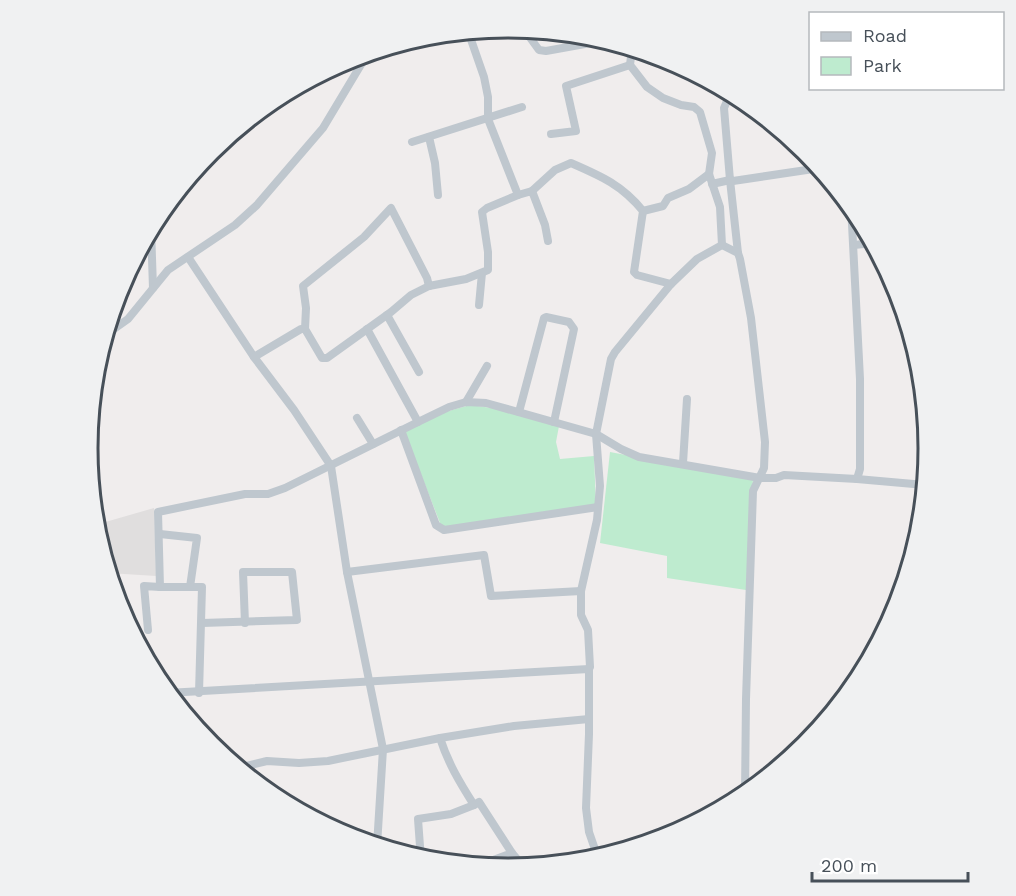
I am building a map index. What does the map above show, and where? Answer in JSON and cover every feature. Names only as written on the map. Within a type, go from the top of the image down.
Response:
[{"type":"street","points":[[530,38],[539,50],[546,51],[583,44]]},
{"type":"street","points":[[471,39],[484,77],[488,97],[488,119],[518,195]]},
{"type":"street","points":[[631,56],[630,64],[647,87],[655,93],[681,105],[694,107],[700,112],[712,153],[709,174],[720,207],[722,245]]},
{"type":"street","points":[[551,134],[576,131],[566,86],[630,64]]},
{"type":"street","points":[[115,328],[128,319],[168,270],[235,225],[257,205],[323,128],[361,65]]},
{"type":"street","points":[[726,101],[724,104],[730,180],[738,253],[751,318],[762,413],[764,468],[753,491],[746,699],[746,782]]},
{"type":"street","points":[[412,142],[522,107]]},
{"type":"street","points":[[429,137],[435,163],[438,195]]},
{"type":"street","points":[[429,286],[391,208],[364,237],[303,286],[306,308],[305,329],[324,358],[387,315],[403,300],[429,286],[466,279],[488,270],[482,212],[532,191],[555,170],[571,163],[610,181],[630,195],[644,211]]},
{"type":"street","points":[[712,184],[810,170]]},
{"type":"street","points":[[644,211],[663,206],[668,198],[689,189],[709,174]]},
{"type":"street","points":[[532,191],[545,225],[548,242]]},
{"type":"street","points":[[644,211],[634,272],[637,275],[671,284]]},
{"type":"street","points":[[853,225],[860,379],[860,469],[857,478]]},
{"type":"street","points":[[152,244],[153,288]]},
{"type":"street","points":[[854,245],[864,244]]},
{"type":"street","points":[[722,245],[738,253]]},
{"type":"street","points":[[595,849],[589,832],[586,808],[589,669],[591,667],[588,630],[581,615],[581,591],[598,507],[600,486],[596,434],[611,359],[671,284],[697,259],[722,245]]},
{"type":"street","points":[[188,256],[254,357],[294,410],[330,466],[347,572],[382,749],[377,837]]},
{"type":"street","points":[[480,305],[482,273]]},
{"type":"street","points":[[387,315],[419,372]]},
{"type":"street","points":[[519,412],[544,318],[569,322],[574,329],[554,422]]},
{"type":"street","points":[[367,328],[418,422]]},
{"type":"street","points":[[254,357],[298,330],[305,329]]},
{"type":"street","points":[[466,402],[487,366]]},
{"type":"street","points":[[683,463],[687,399]]},
{"type":"street","points":[[160,587],[158,512],[245,494],[268,494],[285,488],[449,407],[466,402],[486,403],[596,434],[639,457],[760,478],[776,478],[784,475],[857,478],[917,484]]},
{"type":"street","points":[[357,418],[373,444]]},
{"type":"street","points":[[401,430],[436,525],[444,531],[598,507]]},
{"type":"street","points":[[160,534],[197,538],[190,587]]},
{"type":"street","points":[[347,572],[484,555],[491,596],[581,591]]},
{"type":"street","points":[[202,623],[245,623],[297,620],[292,572],[243,572],[245,623]]},
{"type":"street","points":[[148,630],[144,586],[202,587],[199,693]]},
{"type":"street","points":[[179,693],[589,669]]},
{"type":"street","points":[[247,765],[267,760],[299,763],[328,761],[440,738],[514,726],[589,719]]},
{"type":"street","points":[[440,738],[448,761],[474,805]]},
{"type":"street","points":[[420,849],[418,819],[451,814],[479,802],[516,858]]},
{"type":"street","points":[[499,858],[512,853]]},
{"type":"shaded area","points":[[154,508],[156,576],[117,574],[104,522]]},
{"type":"green space","points":[[470,405],[499,409],[559,426],[556,442],[560,459],[594,456],[596,506],[442,528],[404,431],[438,414]]},
{"type":"green space","points":[[610,452],[753,479],[746,590],[667,578],[667,556],[600,543]]}]
